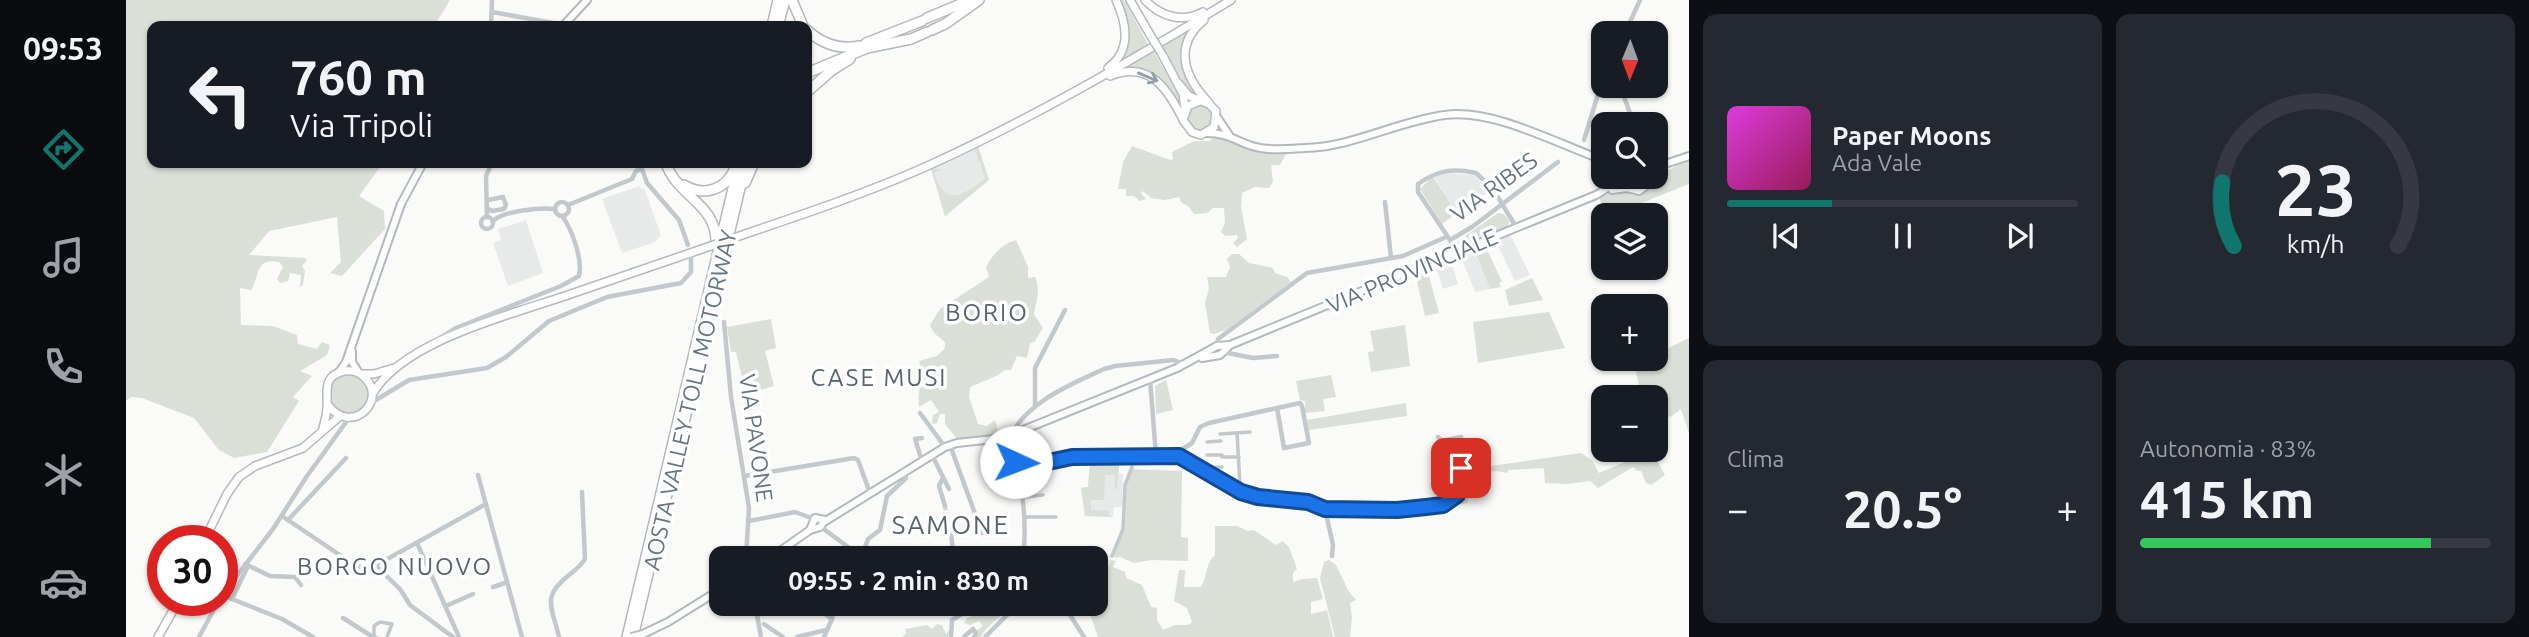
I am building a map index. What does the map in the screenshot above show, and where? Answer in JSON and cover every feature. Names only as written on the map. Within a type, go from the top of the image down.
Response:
[{"type":"highway","points":[[773,21],[778,0]]},
{"type":"highway","points":[[779,21],[785,0]]},
{"type":"highway","points":[[792,0],[802,21]]},
{"type":"highway","points":[[812,69],[970,0]]},
{"type":"highway","points":[[812,69],[874,46],[929,31],[945,24],[979,0]]},
{"type":"highway","points":[[812,34],[832,45],[849,48],[860,46]]},
{"type":"highway","points":[[812,88],[831,71],[874,46]]},
{"type":"highway","points":[[670,168],[674,182],[702,206],[714,224],[717,240],[709,290]]},
{"type":"highway","points":[[671,168],[680,182],[692,189],[703,191],[713,190],[726,182],[735,168]]},
{"type":"highway","name":"AOSTA VALLEY TOLL MOTORWAY","points":[[630,637],[737,168]]},
{"type":"highway","name":"AOSTA VALLEY TOLL MOTORWAY","points":[[630,637],[745,168]]},
{"type":"highway","points":[[731,224],[752,168]]},
{"type":"main road","points":[[568,21],[587,0]]},
{"type":"main road","points":[[1093,82],[1095,77],[1115,63],[1124,46],[1126,26],[1116,0]]},
{"type":"main road","points":[[1130,0],[1179,84],[1189,96],[1209,104]]},
{"type":"main road","points":[[1145,0],[1154,9],[1172,17],[1189,18],[1208,9],[1214,10]]},
{"type":"main road","points":[[328,405],[340,416],[349,418],[359,415],[371,404],[373,393],[380,382],[398,366],[452,336],[748,233],[922,168],[1001,131],[1093,82],[1231,0]]},
{"type":"main road","points":[[1207,133],[1214,127],[1216,111],[1191,83],[1185,55],[1191,34],[1199,24],[1213,15],[1214,10]]},
{"type":"main road","points":[[1093,82],[1127,72],[1150,77],[1169,92],[1192,132],[1231,136],[1254,147],[1324,146],[1430,117],[1460,114],[1490,118],[1591,156]]},
{"type":"main road","points":[[1179,84],[1184,99],[1183,120]]},
{"type":"main road","points":[[1185,110],[1200,101]]},
{"type":"main road","points":[[1217,117],[1231,136]]},
{"type":"main road","points":[[1668,164],[1689,156]]},
{"type":"main road","points":[[1668,166],[1672,163]]},
{"type":"main road","points":[[323,429],[328,405],[325,394],[327,386],[346,362],[406,192],[420,168]]},
{"type":"main road","name":"VIA PROVINCIALE","points":[[1603,192],[1607,189]]},
{"type":"main road","name":"VIA PROVINCIALE","points":[[1219,350],[1603,192],[1621,189]]},
{"type":"main road","points":[[353,339],[352,362],[370,384],[373,393]]},
{"type":"main road","points":[[786,546],[817,523],[947,446],[999,439],[1219,350]]},
{"type":"main road","points":[[337,374],[352,371],[374,374],[398,366]]},
{"type":"main road","points":[[212,525],[239,477],[255,466],[303,448],[340,416]]},
{"type":"main road","points":[[630,637],[668,622],[709,596]]},
{"type":"main road","points":[[158,637],[170,616]]},
{"type":"street","points":[[491,21],[492,0]]},
{"type":"street","points":[[1630,21],[1640,0]]},
{"type":"street","points":[[492,12],[542,21]]},
{"type":"street","points":[[1584,140],[1597,98]]},
{"type":"street","name":"VIA RIBES","points":[[1219,350],[1218,339],[1307,273],[1403,256],[1448,239],[1503,204],[1558,162]]},
{"type":"street","points":[[487,217],[486,176],[490,168]]},
{"type":"street","points":[[555,209],[561,202],[568,205],[632,179],[636,171],[642,169],[647,183],[678,220],[688,245]]},
{"type":"street","points":[[1455,254],[1418,191],[1418,184],[1433,174],[1445,171],[1476,173],[1503,204],[1516,228]]},
{"type":"street","points":[[487,208],[504,209],[506,205],[503,197],[488,200]]},
{"type":"street","points":[[1385,202],[1391,258]]},
{"type":"street","points":[[562,216],[568,213],[568,205]]},
{"type":"street","points":[[487,217],[481,222],[484,229],[491,229],[498,217],[546,208],[555,209]]},
{"type":"street","points":[[421,352],[436,339],[456,328],[561,286],[579,276],[579,256],[567,224],[555,209]]},
{"type":"street","points":[[487,217],[494,221]]},
{"type":"street","points":[[371,404],[409,380],[487,368],[506,357],[540,326],[607,297],[681,283],[691,272],[691,258]]},
{"type":"street","points":[[1035,407],[1035,368],[1065,310]]},
{"type":"street","name":"VIA PAVONE","points":[[724,322],[733,413],[745,476],[749,521],[748,546]]},
{"type":"street","points":[[1219,350],[1253,358],[1277,356]]},
{"type":"street","points":[[1024,546],[1024,497],[1010,435],[1016,426],[1035,407],[1085,378],[1115,366],[1174,360],[1184,365]]},
{"type":"street","points":[[1150,379],[1156,455]]},
{"type":"street","points":[[1179,456],[1178,452],[1192,443],[1200,427],[1209,423],[1277,408],[1300,403],[1303,406],[1309,443],[1284,448],[1277,408]]},
{"type":"street","points":[[920,413],[947,446],[982,533]]},
{"type":"street","points":[[238,573],[282,516],[349,418]]},
{"type":"street","points":[[1220,434],[1250,432]]},
{"type":"street","points":[[1237,433],[1240,485]]},
{"type":"street","points":[[1020,472],[1061,458],[1179,456],[1241,492],[1258,497],[1308,502],[1325,509],[1397,510],[1447,503],[1457,495],[1463,461],[1461,437],[1442,441],[1438,437]]},
{"type":"street","points":[[922,438],[915,439],[922,461]]},
{"type":"street","points":[[1207,442],[1221,441]]},
{"type":"street","points":[[932,455],[949,489]]},
{"type":"street","points":[[1207,455],[1239,457]]},
{"type":"street","points":[[288,520],[346,458]]},
{"type":"street","points":[[745,476],[854,458],[858,460],[870,494]]},
{"type":"street","points":[[1112,556],[1123,529],[1125,485],[1132,467]]},
{"type":"street","points":[[1206,468],[1223,467]]},
{"type":"street","points":[[866,546],[868,539],[880,530],[887,496],[906,478],[902,473]]},
{"type":"street","points":[[478,474],[505,583],[522,637]]},
{"type":"street","points":[[943,476],[939,486],[945,506]]},
{"type":"street","points":[[559,637],[550,596],[554,587],[585,559],[582,492]]},
{"type":"street","points":[[1024,497],[1043,495]]},
{"type":"street","points":[[282,516],[347,561],[363,567],[382,562],[486,504]]},
{"type":"street","points":[[1325,509],[1333,545],[1332,556]]},
{"type":"street","points":[[749,521],[795,512],[817,523],[848,546]]},
{"type":"street","points":[[1025,517],[1056,517]]},
{"type":"street","points":[[947,519],[952,546]]},
{"type":"street","points":[[417,543],[459,637]]},
{"type":"street","points":[[246,565],[270,576],[295,577],[301,584]]},
{"type":"street","points":[[238,584],[246,565]]},
{"type":"street","points":[[375,565],[400,589],[410,605],[453,637]]},
{"type":"street","points":[[493,587],[505,583]]},
{"type":"street","points":[[446,606],[474,594]]},
{"type":"street","points":[[238,601],[294,624],[313,637]]},
{"type":"street","points":[[199,637],[210,616]]},
{"type":"street","points":[[757,616],[761,637]]},
{"type":"street","points":[[824,637],[832,618],[829,616]]},
{"type":"street","points":[[951,637],[952,620],[959,616]]},
{"type":"street","points":[[985,637],[1006,616]]},
{"type":"street","points":[[1071,616],[1084,637]]},
{"type":"street","points":[[343,618],[374,637]]},
{"type":"street","points":[[374,637],[374,626],[380,622],[391,624],[387,637]]},
{"type":"street","points":[[764,624],[783,637]]},
{"type":"street","points":[[964,637],[973,629],[976,633],[974,637]]},
{"type":"street","points":[[797,637],[827,630]]},
{"type":"shaded area","points":[[126,0],[450,0],[437,21],[147,21],[147,168],[379,168],[359,196],[384,211],[385,229],[342,276],[330,273],[341,262],[337,217],[269,231],[249,255],[307,260],[302,266],[305,271],[303,285],[300,287],[301,275],[290,273],[288,281],[280,283],[277,279],[283,267],[279,262],[271,261],[262,265],[251,290],[240,288],[241,325],[273,326],[297,335],[298,344],[317,349],[322,342],[330,345],[327,355],[300,371],[312,376],[293,397],[299,401],[267,452],[234,458],[219,450],[194,418],[142,398],[131,397],[126,401]]},
{"type":"shaded area","points":[[1119,0],[1124,0],[1148,44],[1119,63],[1125,49]]},
{"type":"shaded area","points":[[1194,25],[1186,71],[1199,97],[1188,91],[1161,45]]},
{"type":"shaded area","points":[[1153,50],[1181,98],[1180,110],[1170,91],[1157,80],[1120,70]]},
{"type":"shaded area","points":[[1200,105],[1209,109],[1213,118],[1209,127],[1200,131],[1191,127],[1187,118],[1191,109]]},
{"type":"shaded area","points":[[1216,136],[1223,136],[1250,149],[1287,152],[1280,165],[1271,165],[1273,182],[1269,188],[1255,187],[1242,193],[1241,207],[1247,239],[1237,247],[1233,243],[1238,238],[1237,235],[1225,236],[1221,232],[1225,223],[1224,208],[1213,208],[1207,213],[1194,214],[1179,197],[1165,200],[1151,198],[1143,191],[1141,193],[1146,199],[1140,201],[1134,196],[1126,196],[1126,189],[1118,189],[1123,162],[1132,146],[1170,160],[1173,159],[1172,152],[1194,141],[1209,141]]},
{"type":"shaded area","points":[[978,146],[989,180],[945,216],[931,167]]},
{"type":"shaded area","points":[[978,146],[989,180],[945,216],[931,169],[941,169],[934,173],[943,191],[962,194],[985,179],[976,152],[973,153]]},
{"type":"shaded area","points":[[1689,160],[1689,184],[1642,203],[1601,203],[1599,197],[1623,190],[1633,195],[1647,189],[1668,189],[1668,170]]},
{"type":"shaded area","points":[[1444,173],[1474,175],[1490,191],[1457,213],[1432,177]]},
{"type":"shaded area","points":[[1432,177],[1457,213],[1442,224],[1420,189]]},
{"type":"shaded area","points":[[640,186],[641,189],[644,188],[661,235],[655,242],[622,253],[602,199]]},
{"type":"shaded area","points":[[1498,213],[1504,214],[1509,221],[1508,228],[1461,247],[1457,245],[1458,241]]},
{"type":"shaded area","points":[[526,220],[543,273],[508,286],[493,243],[501,240],[498,229]]},
{"type":"shaded area","points":[[1510,234],[1530,275],[1515,281],[1495,240]]},
{"type":"shaded area","points":[[1016,240],[1028,267],[1028,278],[1035,277],[1037,282],[1038,296],[1034,314],[1043,328],[1034,342],[1030,343],[1027,358],[1017,356],[1011,370],[1005,370],[970,387],[969,397],[978,424],[987,426],[995,420],[998,431],[1003,431],[1004,434],[958,440],[945,424],[945,414],[940,414],[937,423],[932,424],[933,415],[939,412],[931,400],[919,407],[919,361],[937,356],[945,348],[945,342],[934,333],[930,325],[940,309],[989,277],[986,267],[992,258],[1002,247]]},
{"type":"shaded area","points":[[1485,245],[1502,282],[1499,283],[1501,287],[1490,289],[1474,249]]},
{"type":"shaded area","points":[[1474,249],[1490,289],[1475,292],[1460,254]]},
{"type":"shaded area","points":[[1232,254],[1239,254],[1249,263],[1273,268],[1275,273],[1287,277],[1291,282],[1226,330],[1210,333],[1205,303],[1209,288],[1207,277],[1226,277],[1230,267],[1227,259]]},
{"type":"shaded area","points":[[1451,262],[1458,284],[1443,289],[1436,268]]},
{"type":"shaded area","points":[[1427,269],[1439,313],[1425,316],[1415,273]]},
{"type":"shaded area","points":[[1532,278],[1543,300],[1509,306],[1505,290]]},
{"type":"shaded area","points":[[1549,312],[1565,348],[1478,363],[1473,322]]},
{"type":"shaded area","points":[[771,319],[776,348],[765,351],[774,386],[746,394],[736,352],[731,352],[727,327]]},
{"type":"shaded area","points":[[1405,325],[1410,366],[1371,372],[1368,352],[1374,351],[1370,331]]},
{"type":"shaded area","points":[[1689,338],[1689,433],[1681,409],[1668,417],[1668,385],[1639,385],[1636,371],[1668,371],[1668,348]]},
{"type":"shaded area","points":[[349,374],[363,380],[369,394],[363,408],[349,414],[335,408],[329,394],[335,380]]},
{"type":"shaded area","points":[[1331,375],[1336,397],[1323,399],[1325,411],[1305,413],[1305,401],[1300,400],[1296,381]]},
{"type":"shaded area","points":[[1166,380],[1173,410],[1156,414],[1155,386]]},
{"type":"shaded area","points":[[1406,403],[1407,416],[1309,430],[1307,420]]},
{"type":"shaded area","points":[[1581,453],[1591,459],[1599,473],[1625,462],[1658,462],[1665,475],[1651,485],[1646,483],[1641,471],[1633,467],[1598,488],[1590,481],[1545,483],[1544,468],[1509,470],[1506,473],[1476,473],[1474,482],[1470,485],[1467,503],[1449,507],[1443,505],[1459,497],[1463,470]]},
{"type":"shaded area","points":[[1090,462],[1119,465],[1119,473],[1123,474],[1122,507],[1114,507],[1113,517],[1085,516],[1081,488],[1088,487]]},
{"type":"shaded area","points":[[1090,462],[1119,465],[1117,488],[1114,490],[1115,475],[1105,475],[1104,500],[1091,500],[1091,510],[1109,511],[1109,515],[1113,517],[1085,516],[1081,488],[1088,487]]},
{"type":"shaded area","points":[[1132,469],[1182,471],[1181,537],[1188,538],[1188,561],[1151,560],[1134,563],[1113,555],[1125,527],[1126,486]]},
{"type":"shaded area","points":[[1215,526],[1237,526],[1248,531],[1254,530],[1276,545],[1283,541],[1289,547],[1297,569],[1293,573],[1293,582],[1317,578],[1323,599],[1311,602],[1311,614],[1327,610],[1333,637],[1098,637],[1089,616],[1108,616],[1108,566],[1111,560],[1116,561],[1113,567],[1125,572],[1126,578],[1142,585],[1151,607],[1157,608],[1157,620],[1163,630],[1192,622],[1187,608],[1174,601],[1179,570],[1185,570],[1184,587],[1201,587],[1215,555]]},
{"type":"shaded area","points":[[1329,560],[1336,565],[1349,592],[1356,600],[1350,603],[1350,637],[1335,637],[1320,578],[1324,562]]},
{"type":"shaded area","points":[[1001,616],[981,637],[975,637],[977,630],[983,626],[979,621],[970,625],[964,623],[967,618]]},
{"type":"shaded area","points":[[937,624],[942,625],[946,634],[950,629],[948,637],[902,637],[906,634],[905,629],[927,625],[932,629]]},
{"type":"tunnel","points":[[945,506],[947,519]]},
{"type":"district","name":"BORIO","points":[[987,313]]},
{"type":"district","name":"CASE MUSI","points":[[879,378]]},
{"type":"district","name":"SAMONE","points":[[951,525]]},
{"type":"district","name":"BORGO NUOVO","points":[[395,567]]},
{"type":"route","points":[[1016,462],[1020,472],[1061,458],[1179,456],[1241,492],[1258,497],[1302,500],[1325,509],[1357,510],[1397,510],[1443,505],[1457,495],[1461,468]]}]
